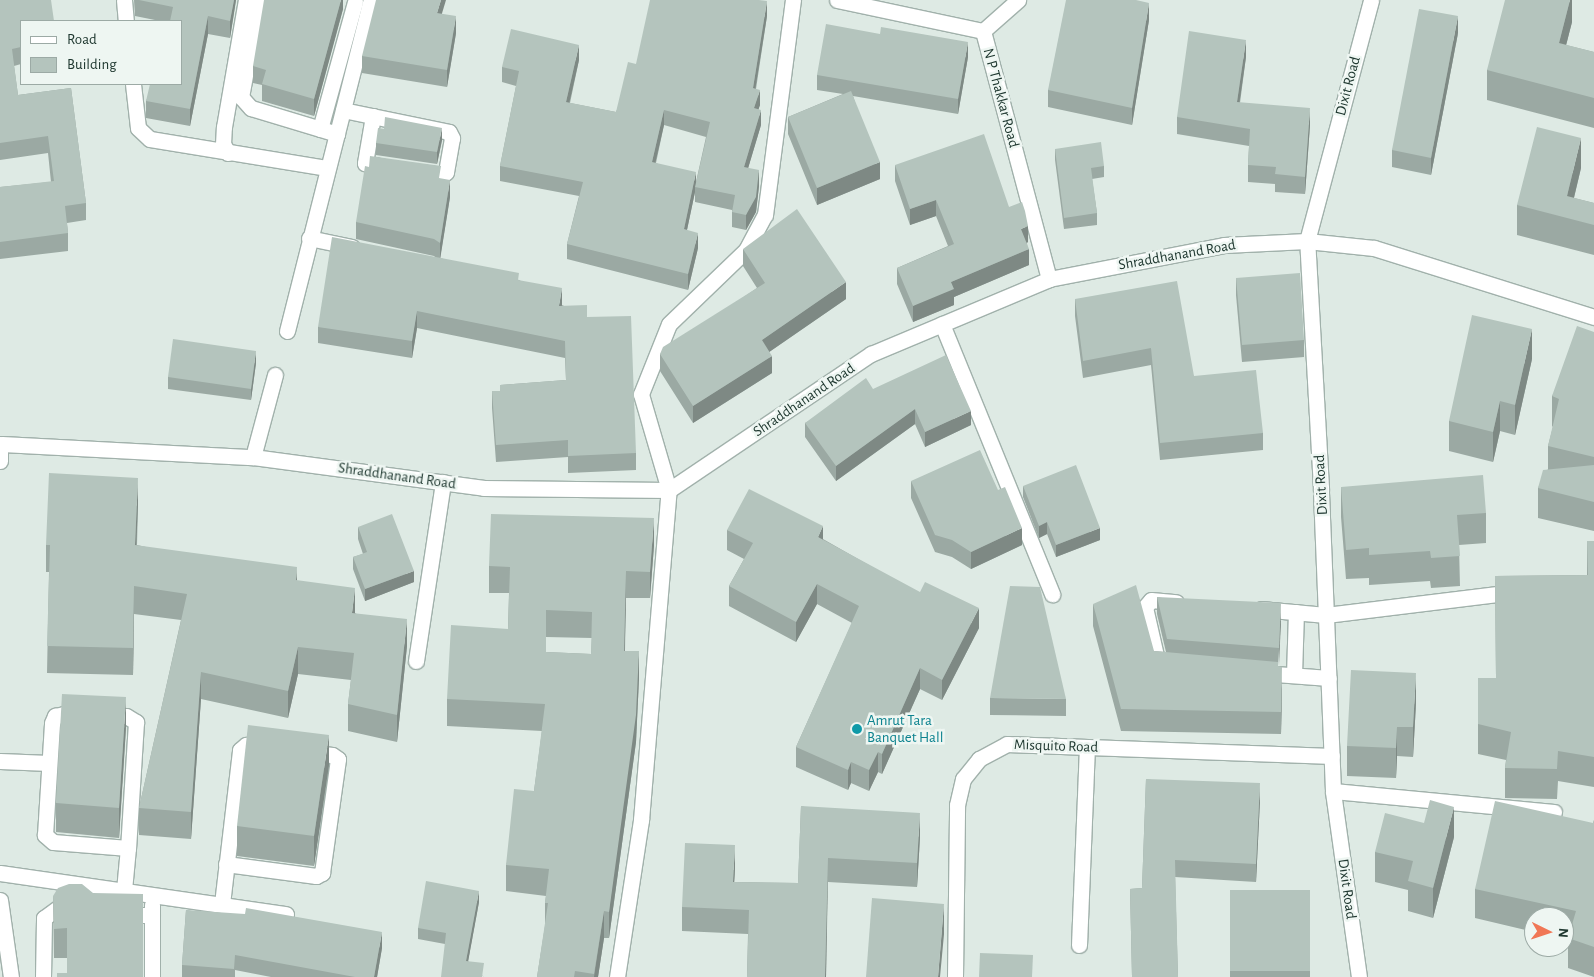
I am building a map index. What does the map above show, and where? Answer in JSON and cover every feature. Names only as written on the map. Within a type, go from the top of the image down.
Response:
[{"type":"street","points":[[124,0],[126,20]]},
{"type":"street","points":[[228,153],[223,144],[224,127],[246,0]]},
{"type":"street","points":[[259,0],[241,97],[251,108],[337,134]]},
{"type":"street","points":[[617,977],[641,820],[669,490],[641,394],[669,324],[746,250],[765,215],[785,79],[793,0]]},
{"type":"street","name":"N P Thakkar Road","points":[[837,0],[983,31],[1049,279]]},
{"type":"street","points":[[983,31],[1018,0]]},
{"type":"street","name":"Dixit Road","points":[[1359,977],[1333,791],[1326,615],[1306,242],[1371,0]]},
{"type":"street","points":[[320,129],[337,67],[360,2]]},
{"type":"street","points":[[287,330],[353,72],[360,2]]},
{"type":"street","points":[[337,67],[353,72]]},
{"type":"street","points":[[133,85],[136,121],[144,135],[159,142],[328,168]]},
{"type":"street","points":[[343,110],[374,116],[449,132],[452,138],[444,174],[365,163],[374,116]]},
{"type":"street","points":[[309,238],[366,250]]},
{"type":"street","name":"Shraddhanand Road","points":[[1,444],[253,457],[484,488],[669,490],[871,354],[1049,279],[1224,245],[1306,242],[1374,248],[1594,317]]},
{"type":"street","points":[[942,324],[1052,594]]},
{"type":"street","points":[[253,457],[275,375]]},
{"type":"street","points":[[0,461],[1,444]]},
{"type":"street","points":[[416,661],[443,482]]},
{"type":"street","points":[[1249,608],[1326,615],[1529,590]]},
{"type":"street","points":[[1177,667],[1158,663],[1145,604],[1152,600],[1193,604]]},
{"type":"street","points":[[1294,675],[1296,612]]},
{"type":"street","points":[[1245,672],[1329,678]]},
{"type":"street","points":[[124,890],[128,848],[136,725],[133,718],[58,714],[52,723],[49,763],[45,831],[49,839],[128,848]]},
{"type":"street","name":"Misquito Road","points":[[955,977],[957,805],[963,779],[979,758],[1008,744],[1332,756]]},
{"type":"street","points":[[222,904],[226,864],[240,750],[246,745],[332,755],[338,759],[322,873],[316,876],[226,864]]},
{"type":"street","points":[[1079,945],[1087,747]]},
{"type":"street","points":[[0,761],[49,763]]},
{"type":"street","points":[[1333,791],[1554,812]]},
{"type":"street","points":[[0,873],[286,914]]},
{"type":"street","points":[[152,894],[152,977]]},
{"type":"street","points":[[0,900],[11,977]]},
{"type":"street","points":[[43,977],[44,918],[62,905],[84,904]]},
{"type":"street","points":[[110,915],[152,915]]},
{"type":"building","points":[[0,0],[51,0],[54,20],[20,20],[20,47],[12,49],[18,95],[71,88],[86,203],[65,206],[68,233],[0,242],[0,187],[54,181],[48,136],[0,143]]},
{"type":"building","points":[[139,0],[234,0],[230,21],[208,16],[190,109],[146,101],[150,85],[182,85],[182,20],[170,20],[173,7]]},
{"type":"building","points":[[264,0],[341,0],[314,99],[262,84],[266,70],[253,66]]},
{"type":"building","points":[[376,0],[441,0],[437,13],[456,16],[447,70],[362,56]]},
{"type":"building","points":[[650,0],[767,1],[753,88],[760,90],[754,108],[761,110],[744,167],[759,170],[756,197],[746,215],[732,212],[735,195],[695,187],[710,122],[664,110],[652,162],[696,172],[684,229],[698,233],[688,274],[567,244],[583,182],[500,166],[519,71],[502,67],[511,29],[579,45],[566,102],[616,112],[628,62],[636,64]]},
{"type":"building","points":[[1066,0],[1136,0],[1149,3],[1132,108],[1048,90]]},
{"type":"building","points":[[1505,0],[1570,0],[1559,43],[1594,52],[1594,98],[1487,70]]},
{"type":"building","points":[[1419,9],[1458,16],[1431,158],[1392,150]]},
{"type":"building","points":[[826,24],[880,34],[881,27],[968,42],[958,99],[817,75]]},
{"type":"building","points":[[1189,31],[1246,40],[1237,102],[1310,108],[1305,177],[1275,174],[1276,167],[1248,165],[1250,129],[1177,117]]},
{"type":"building","points":[[851,91],[880,162],[817,188],[788,117]]},
{"type":"building","points":[[385,117],[442,128],[437,152],[376,143],[378,128],[384,129]]},
{"type":"building","points":[[1537,127],[1581,138],[1567,196],[1594,203],[1594,225],[1517,205]]},
{"type":"building","points":[[984,134],[1009,207],[1022,202],[1028,226],[1021,229],[1029,249],[951,282],[954,289],[913,306],[897,268],[954,244],[936,200],[910,209],[895,165]]},
{"type":"building","points":[[1101,142],[1104,166],[1091,168],[1097,213],[1064,218],[1055,149]]},
{"type":"building","points":[[370,156],[441,166],[439,178],[450,180],[440,243],[434,239],[356,222],[365,166],[369,167]]},
{"type":"building","points":[[797,209],[846,282],[762,340],[772,356],[693,406],[660,354],[663,347],[765,283],[743,249]]},
{"type":"building","points":[[332,237],[519,273],[518,280],[562,288],[559,306],[587,305],[587,317],[631,316],[636,453],[568,456],[568,440],[496,445],[492,391],[500,391],[500,385],[566,380],[565,341],[417,311],[412,341],[318,327]]},
{"type":"building","points":[[1300,273],[1304,340],[1242,345],[1236,278]]},
{"type":"building","points":[[1177,281],[1194,376],[1256,370],[1263,433],[1160,443],[1151,348],[1083,361],[1075,299]]},
{"type":"building","points":[[1472,315],[1532,329],[1515,405],[1500,401],[1493,432],[1449,421]]},
{"type":"building","points":[[1577,326],[1594,332],[1594,457],[1548,446],[1559,399],[1552,396]]},
{"type":"building","points":[[173,339],[256,351],[251,389],[168,377]]},
{"type":"building","points":[[946,355],[971,411],[925,432],[915,409],[836,466],[805,423],[866,378],[873,389]]},
{"type":"building","points":[[980,450],[998,490],[1005,487],[1022,528],[971,552],[952,540],[935,535],[911,481]]},
{"type":"building","points":[[1076,465],[1100,528],[1056,545],[1047,522],[1039,526],[1023,486]]},
{"type":"building","points":[[1594,465],[1594,502],[1538,488],[1543,470]]},
{"type":"building","points":[[49,473],[138,478],[135,545],[297,567],[296,580],[355,588],[352,613],[407,619],[397,715],[348,704],[354,653],[298,647],[288,691],[201,672],[191,812],[139,808],[187,594],[134,586],[133,648],[47,646],[50,545],[46,545]]},
{"type":"building","points":[[1483,475],[1486,513],[1457,515],[1460,556],[1431,558],[1430,551],[1369,555],[1369,548],[1346,550],[1341,487]]},
{"type":"building","points":[[749,489],[823,526],[818,537],[920,592],[925,582],[979,608],[942,680],[920,668],[882,754],[878,752],[869,770],[851,762],[848,770],[796,747],[859,606],[817,584],[796,622],[729,586],[753,543],[727,530]]},
{"type":"building","points":[[392,514],[414,571],[365,589],[353,557],[367,552],[358,527]]},
{"type":"building","points":[[491,514],[654,518],[650,572],[626,571],[624,651],[639,651],[636,715],[609,912],[604,911],[594,974],[575,971],[574,977],[537,977],[548,903],[545,903],[549,869],[506,865],[514,789],[534,791],[545,704],[447,699],[451,625],[508,629],[510,567],[489,566]],"holes":[[[546,610],[592,612],[591,654],[546,652]]]},
{"type":"building","points":[[1587,541],[1594,541],[1594,757],[1558,751],[1557,769],[1505,768],[1511,732],[1478,724],[1478,678],[1496,678],[1495,576],[1588,575]]},
{"type":"building","points":[[1136,585],[1154,651],[1278,662],[1278,666],[1282,667],[1281,712],[1121,709],[1093,604]]},
{"type":"building","points":[[1010,586],[1040,587],[1066,699],[990,698]]},
{"type":"building","points":[[1157,597],[1281,603],[1279,648],[1167,639]]},
{"type":"building","points":[[1351,670],[1416,673],[1413,727],[1397,727],[1396,748],[1347,746]]},
{"type":"building","points":[[62,694],[126,697],[119,808],[56,803]]},
{"type":"building","points":[[248,725],[329,735],[314,836],[237,826]]},
{"type":"building","points":[[1146,779],[1260,783],[1256,864],[1175,860],[1178,977],[1132,977],[1130,889],[1142,888]]},
{"type":"building","points":[[1430,800],[1454,807],[1433,888],[1408,881],[1413,861],[1375,852],[1385,813],[1424,823]]},
{"type":"building","points":[[1495,801],[1593,823],[1594,820],[1594,947],[1574,940],[1574,918],[1576,911],[1574,911],[1574,907],[1558,907],[1475,889]]},
{"type":"building","points":[[801,806],[920,813],[917,863],[828,858],[825,977],[747,977],[749,910],[682,907],[685,843],[735,845],[733,882],[798,883]]},
{"type":"building","points":[[426,881],[479,891],[466,961],[484,963],[482,977],[441,977],[446,933],[418,928]]},
{"type":"building","points":[[69,884],[82,884],[93,893],[143,894],[143,977],[57,977],[57,973],[67,973],[67,928],[54,929],[53,896],[58,888]]},
{"type":"building","points":[[1230,890],[1310,890],[1310,971],[1230,971]]},
{"type":"building","points":[[872,898],[944,904],[938,977],[866,977]]},
{"type":"building","points":[[246,908],[382,932],[374,977],[355,977],[235,955],[234,969],[182,965],[186,910],[245,914]]},
{"type":"building","points":[[980,953],[1033,955],[1032,977],[979,977]]},
{"type":"place","name":"Amrut Tara Banquet Hall","points":[[857,729]]}]
